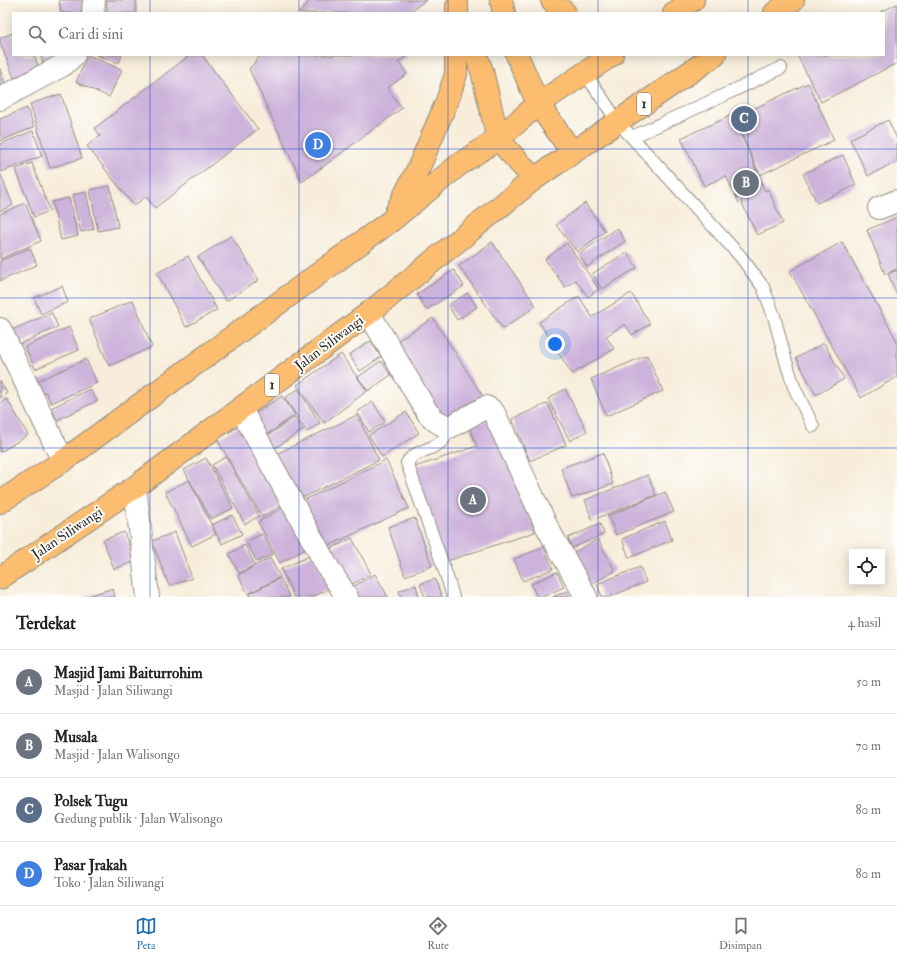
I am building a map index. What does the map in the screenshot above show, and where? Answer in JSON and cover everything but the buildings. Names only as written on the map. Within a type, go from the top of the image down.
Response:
[{"type":"main road","points":[[501,0],[504,12]]},
{"type":"main road","points":[[552,0],[564,12]]},
{"type":"main road","points":[[675,12],[693,0]]},
{"type":"main road","points":[[776,12],[793,0]]},
{"type":"main road","points":[[392,220],[419,167],[447,101],[456,74],[456,56]]},
{"type":"main road","points":[[476,56],[482,71],[498,139],[534,179]]},
{"type":"main road","points":[[516,56],[538,104],[572,152]]},
{"type":"main road","points":[[0,502],[63,461],[392,220],[461,163],[498,139],[538,104],[610,56]]},
{"type":"main road","name":"1","points":[[572,152],[625,130],[714,56]]},
{"type":"main road","name":"Jalan Siliwangi","points":[[0,578],[136,488],[369,313],[534,179],[572,152]]},
{"type":"street","points":[[93,12],[94,0]]},
{"type":"street","points":[[0,99],[63,65],[73,56]]},
{"type":"street","points":[[369,313],[427,412],[434,420],[441,425],[450,427],[486,407],[494,413],[546,527],[586,597]]},
{"type":"street","points":[[0,329],[63,461]]},
{"type":"street","points":[[242,408],[327,566],[347,597]]},
{"type":"street","points":[[136,488],[148,597]]},
{"type":"lane","points":[[625,130],[720,97],[781,68]]},
{"type":"lane","points":[[585,73],[625,130],[741,257],[763,287],[774,316],[794,387],[813,426]]},
{"type":"lane","points":[[450,427],[442,441],[434,447],[413,456],[407,463],[453,597]]},
{"type":"place","name":"Polsek Tugu","points":[[744,119]]},
{"type":"place","name":"Pasar Jrakah","points":[[318,145]]},
{"type":"place","name":"Musala","points":[[746,183]]},
{"type":"place","name":"Masjid Jami Baiturrohim","points":[[473,500]]}]
